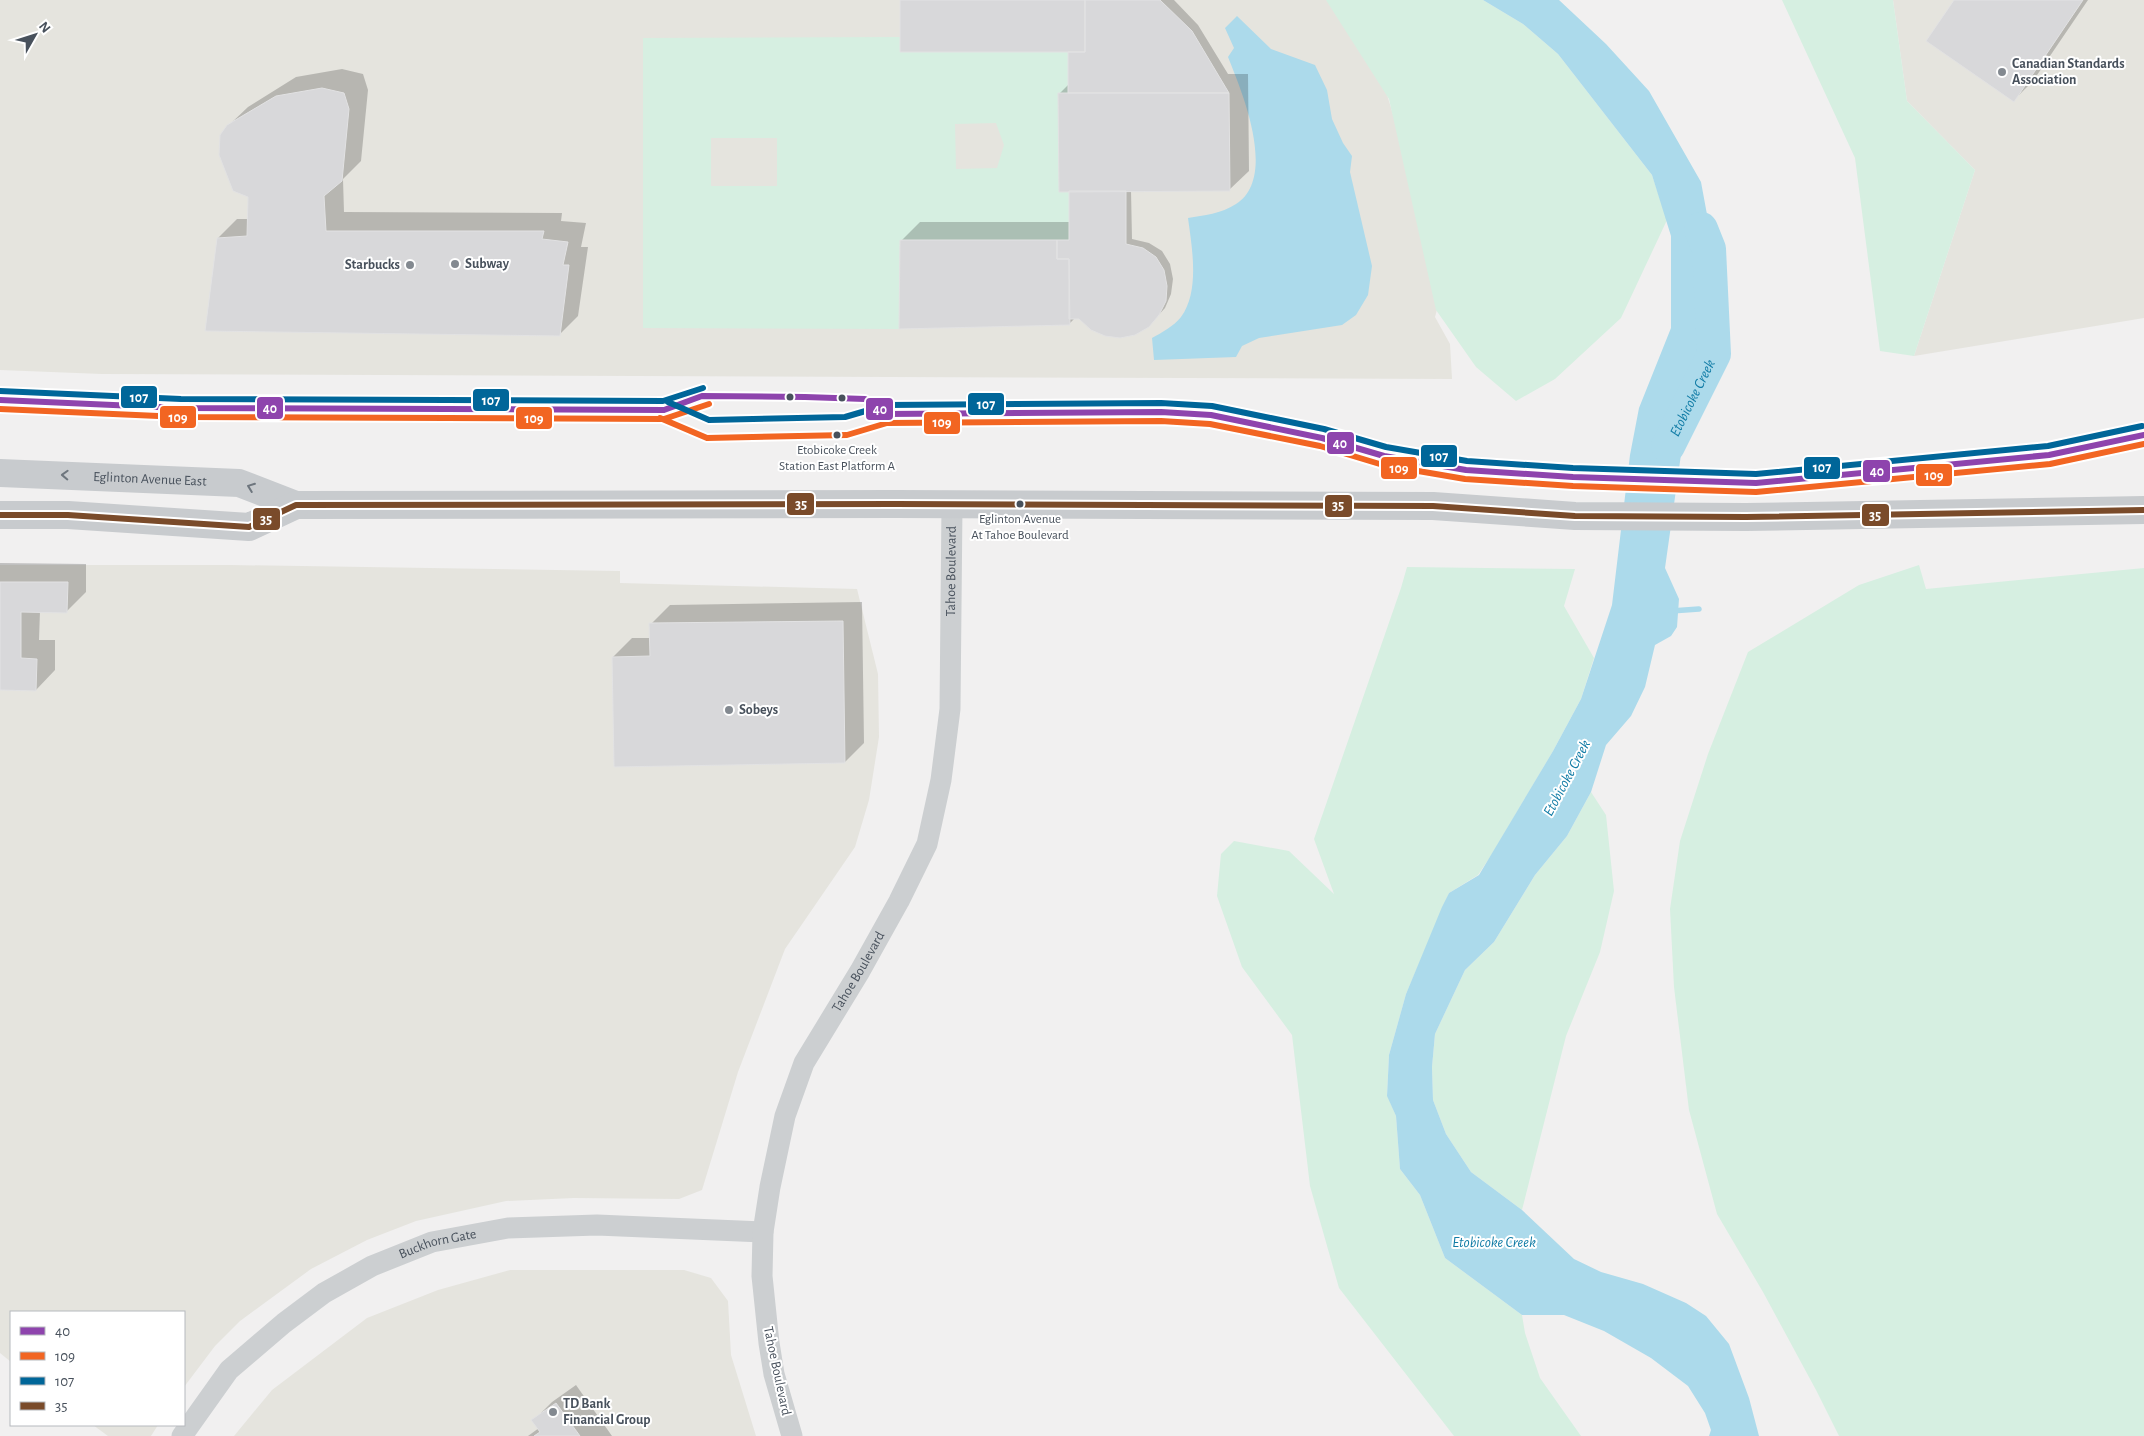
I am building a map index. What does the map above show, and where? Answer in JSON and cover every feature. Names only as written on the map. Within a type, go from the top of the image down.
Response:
[{"type":"main road","name":"Eglinton Avenue East","points":[[0,473],[239,482],[296,505],[1433,506],[1575,516],[1746,517],[2144,510]]},
{"type":"main road","name":"Eglinton Avenue East","points":[[0,515],[68,515],[250,527],[296,505]]},
{"type":"street","name":"Tahoe Boulevard","points":[[792,1436],[768,1343],[762,1276],[763,1232],[770,1187],[785,1116],[804,1063],[860,971],[899,901],[927,844],[941,780],[950,709],[952,505]]},
{"type":"street","name":"Buckhorn Gate","points":[[182,1436],[229,1370],[284,1323],[324,1292],[372,1266],[432,1242],[508,1228],[597,1225],[763,1232]]},
{"type":"shaded area","points":[[0,0],[1336,0],[1361,8],[1444,284],[1435,317],[1450,344],[1452,379],[102,374],[0,370]]},
{"type":"shaded area","points":[[1893,0],[2144,0],[2144,318],[1914,356],[1975,170],[1907,101]]},
{"type":"shaded area","points":[[0,565],[231,565],[620,571],[620,583],[857,589],[878,674],[879,737],[869,800],[855,847],[785,949],[738,1072],[702,1190],[679,1199],[574,1198],[506,1201],[416,1221],[367,1240],[311,1269],[240,1321],[215,1346],[185,1386],[185,1311],[10,1311],[10,1361],[0,1353]]},
{"type":"shaded area","points":[[510,1270],[684,1270],[711,1278],[728,1301],[731,1355],[756,1436],[234,1436],[272,1390],[367,1318],[438,1290]]},
{"type":"shaded area","points":[[94,1426],[157,1426],[151,1436],[108,1436]]},
{"type":"green space","points":[[1326,0],[1483,0],[1523,24],[1558,54],[1652,175],[1667,220],[1621,318],[1555,379],[1516,401],[1476,367],[1436,310],[1389,99]]},
{"type":"green space","points":[[1782,0],[1893,0],[1907,101],[1975,170],[1914,356],[1880,351],[1855,158]]},
{"type":"green space","points":[[900,37],[901,52],[1068,52],[1068,93],[1058,94],[1059,191],[1069,191],[1069,240],[900,240],[899,329],[643,328],[643,38]],"holes":[[[996,123],[1004,145],[997,168],[956,169],[955,124]],[[711,138],[777,138],[777,186],[711,186]]]},
{"type":"green space","points":[[1919,565],[1926,589],[2144,568],[2144,1436],[1839,1436],[1763,1292],[1717,1214],[1689,1110],[1674,987],[1670,909],[1680,841],[1708,754],[1748,652],[1859,585]]},
{"type":"green space","points":[[1407,567],[1575,569],[1564,606],[1594,658],[1581,699],[1553,751],[1492,854],[1478,875],[1449,893],[1406,994],[1389,1055],[1387,1095],[1396,1116],[1400,1169],[1420,1195],[1445,1258],[1522,1315],[1525,1333],[1540,1378],[1581,1436],[1454,1436],[1339,1288],[1310,1186],[1292,1035],[1242,967],[1217,896],[1221,854],[1234,841],[1289,851],[1334,894],[1314,839]]},
{"type":"green space","points":[[1591,792],[1606,815],[1614,891],[1600,952],[1566,1036],[1522,1210],[1471,1172],[1446,1134],[1433,1100],[1432,1067],[1435,1034],[1465,970],[1494,942],[1535,875],[1567,836]]},
{"type":"water","name":"Etobicoke Creek","points":[[1483,0],[1559,0],[1606,44],[1649,91],[1701,182],[1713,247],[1703,350],[1687,412],[1665,568],[1679,599],[1677,627],[1671,636],[1655,645],[1645,687],[1631,716],[1606,745],[1591,792],[1567,836],[1535,875],[1494,942],[1465,970],[1435,1034],[1432,1067],[1433,1100],[1446,1134],[1471,1172],[1522,1210],[1574,1259],[1601,1272],[1643,1284],[1686,1303],[1706,1316],[1729,1344],[1749,1398],[1759,1436],[1709,1436],[1711,1430],[1705,1413],[1688,1386],[1651,1358],[1604,1331],[1564,1315],[1522,1315],[1445,1258],[1420,1195],[1400,1169],[1396,1116],[1387,1096],[1389,1055],[1406,994],[1449,893],[1479,875],[1553,751],[1581,699],[1612,605],[1630,455],[1639,408],[1671,328],[1671,236],[1652,175],[1558,54],[1523,24]]},
{"type":"water","points":[[1237,16],[1271,49],[1315,65],[1327,90],[1332,119],[1343,143],[1352,156],[1350,172],[1372,266],[1368,295],[1356,315],[1342,325],[1259,338],[1242,346],[1236,357],[1154,360],[1152,338],[1167,329],[1181,317],[1191,295],[1193,269],[1188,218],[1218,212],[1236,204],[1248,191],[1254,175],[1256,155],[1253,134],[1248,112],[1228,57],[1234,48],[1225,28]]},
{"type":"building","points":[[900,0],[1085,0],[1085,52],[900,52]]},
{"type":"building","points":[[1085,0],[1160,0],[1192,31],[1229,93],[1068,93],[1068,52],[1085,52]]},
{"type":"building","name":"Canadian Standards Association","points":[[1954,0],[2083,0],[2014,102],[1926,41]]},
{"type":"building","points":[[322,88],[344,93],[349,109],[342,181],[324,196],[326,231],[544,231],[542,239],[568,242],[563,265],[569,265],[560,336],[205,331],[217,238],[247,236],[248,197],[233,191],[219,155],[220,135],[227,125],[276,96]]},
{"type":"building","points":[[1058,93],[1229,93],[1230,191],[1059,192]]},
{"type":"building","points":[[1069,191],[1126,191],[1126,244],[1143,248],[1156,257],[1164,270],[1167,286],[1166,301],[1159,315],[1149,327],[1135,335],[1120,338],[1105,336],[1091,330],[1079,319],[1069,319],[1069,259],[1057,259],[1057,240],[1069,240]]},
{"type":"building","points":[[900,240],[1057,240],[1057,259],[1069,259],[1070,325],[899,329]]},
{"type":"building","points":[[0,582],[68,582],[67,613],[21,612],[21,658],[37,659],[36,691],[0,690]]},
{"type":"building","name":"Sobeys","points":[[843,621],[845,763],[614,767],[612,657],[650,656],[649,623]]},
{"type":"building","name":"TD Bank Financial Group","points":[[556,1403],[580,1436],[534,1436],[540,1432],[531,1420]]},
{"type":"waterway","name":"Etobicoke Creek","points":[[1668,446],[1714,354],[1709,249],[1701,229]]},
{"type":"waterway","points":[[1671,611],[1699,609]]},
{"type":"transit line","name":"107","points":[[0,391],[181,399],[663,401],[703,388]]},
{"type":"transit line","name":"40","points":[[0,400],[181,408],[664,410],[702,396],[805,397],[865,399],[886,414],[1161,412],[1211,415],[1322,438],[1384,456],[1466,470],[1573,477],[1756,483],[2049,455],[2144,435]]},
{"type":"transit line","name":"107","points":[[668,402],[709,420],[845,417],[886,405],[1161,403],[1212,406],[1324,429],[1386,447],[1467,461],[1573,468],[1756,474],[2048,446],[2142,426]]},
{"type":"transit line","name":"109","points":[[0,409],[181,417],[664,419],[709,404]]},
{"type":"transit line","name":"109","points":[[660,418],[707,438],[847,435],[887,423],[1161,421],[1210,424],[1320,446],[1383,465],[1465,479],[1573,486],[1756,492],[2050,464],[2144,444]]},
{"type":"transit line","name":"35","points":[[0,515],[68,515],[249,527],[296,505],[895,504],[1433,506],[1575,516],[1746,517],[2144,510]]},
{"type":"place","name":"Canadian Standards Association","points":[[2002,72]]},
{"type":"place","name":"Subway","points":[[455,264]]},
{"type":"place","name":"Starbucks","points":[[410,265]]},
{"type":"place","name":"Etobicoke Creek Station East Platform A","points":[[837,435]]},
{"type":"place","name":"Eglinton Avenue At Tahoe Boulevard","points":[[1020,504]]},
{"type":"place","name":"Sobeys","points":[[729,710]]},
{"type":"place","name":"TD Bank Financial Group","points":[[553,1412]]}]
